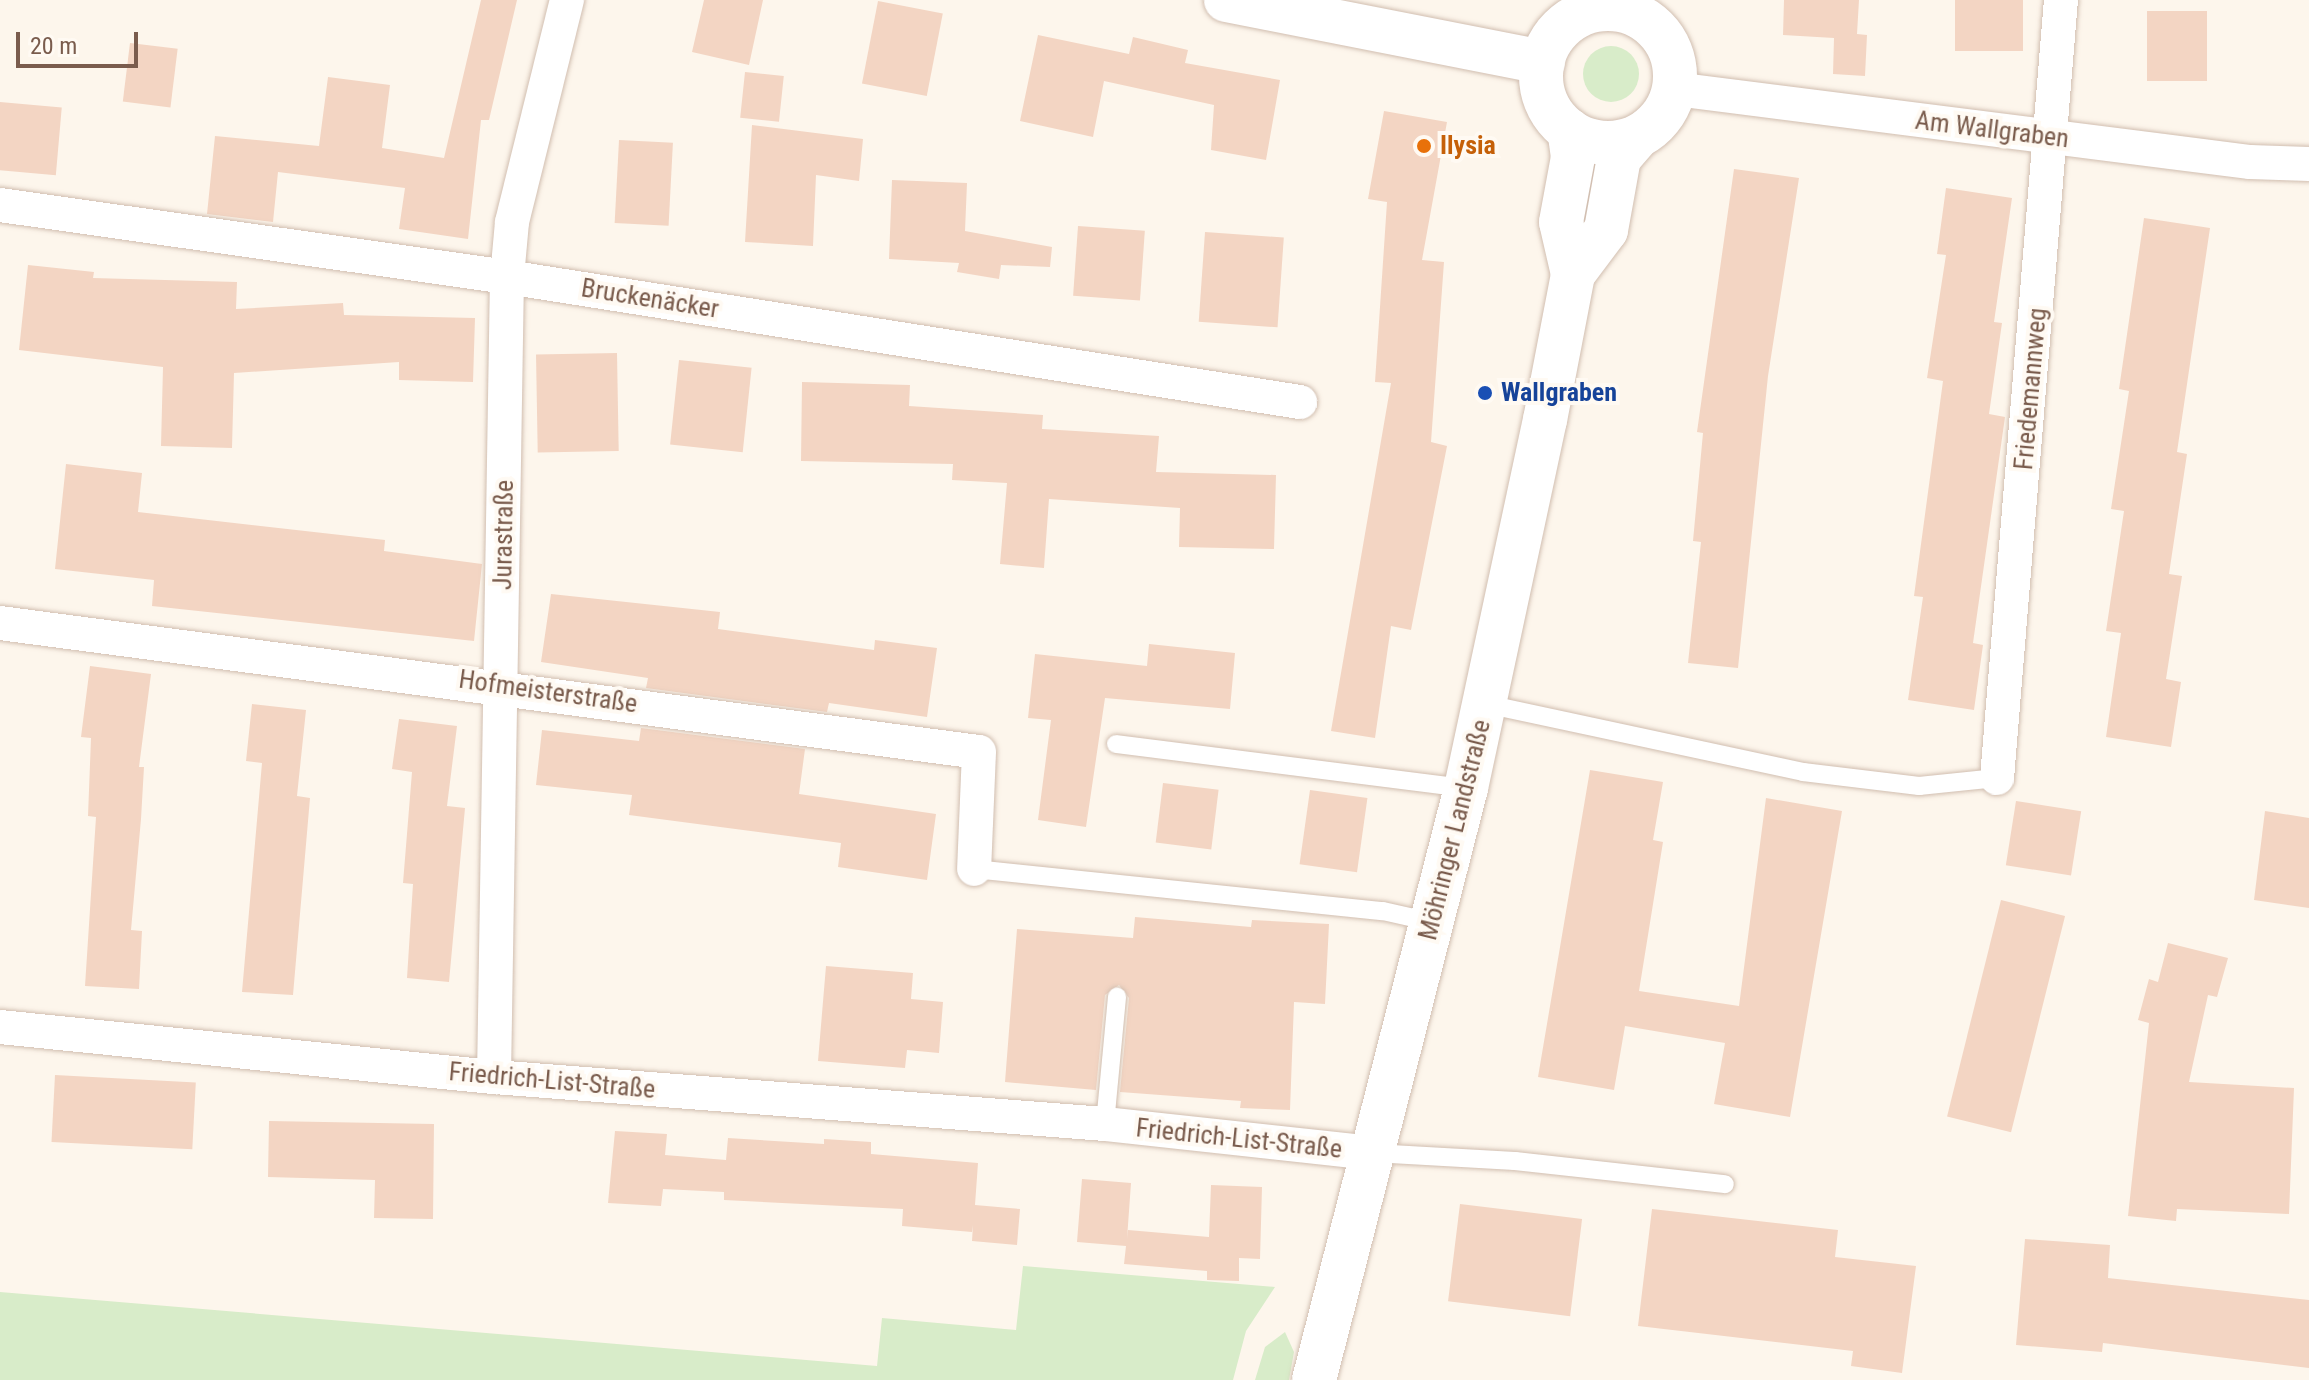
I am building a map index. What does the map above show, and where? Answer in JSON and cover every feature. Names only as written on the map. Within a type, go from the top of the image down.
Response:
[{"type":"main road","points":[[1226,0],[1543,62]]},
{"type":"main road","points":[[1637,137],[1602,143],[1569,130],[1545,100],[1543,62],[1554,35],[1594,5],[1653,14],[1670,47],[1675,89]]},
{"type":"main road","name":"Möhringer Landstraße","points":[[1573,274],[1606,230],[1619,158],[1637,137],[1654,125],[1675,89]]},
{"type":"main road","name":"Möhringer Landstraße","points":[[1314,1380],[1486,704],[1573,274],[1561,222],[1573,157],[1569,130]]},
{"type":"street","name":"Jurastraße","points":[[494,1077],[507,277],[512,222],[567,0]]},
{"type":"street","name":"Friedemannweg","points":[[1997,778],[2053,138],[2061,0]]},
{"type":"street","name":"Am Wallgraben","points":[[1675,89],[2250,162],[2309,164]]},
{"type":"street","name":"Bruckenäcker","points":[[0,205],[507,277],[1300,402]]},
{"type":"street","name":"Hofmeisterstraße","points":[[0,623],[502,685],[979,752],[974,869]]},
{"type":"street","name":"Friedrich-List-Straße","points":[[0,1027],[494,1077],[1105,1124],[1373,1153]]},
{"type":"lane","points":[[1486,704],[1803,772],[1919,786],[1997,778]]},
{"type":"lane","points":[[1116,744],[1466,788]]},
{"type":"lane","points":[[974,869],[1383,911],[1432,922]]},
{"type":"lane","name":"Friedrich-List-Straße","points":[[1105,1124],[1117,997]]},
{"type":"lane","points":[[1373,1153],[1515,1161],[1725,1184]]},
{"type":"green space","points":[[1611,46],[1631,54],[1639,74],[1631,94],[1611,102],[1591,94],[1583,74],[1591,54]]},
{"type":"green space","points":[[1023,1266],[1275,1287],[1246,1331],[1233,1380],[0,1380],[0,1292],[877,1366],[882,1318],[1016,1330]]},
{"type":"green space","points":[[1285,1332],[1294,1352],[1289,1380],[1255,1380],[1265,1347]]},
{"type":"building","points":[[481,0],[517,0],[489,120],[481,120],[468,239],[399,229],[405,188],[278,172],[273,222],[207,214],[215,136],[319,146],[328,77],[390,85],[382,148],[444,158]]},
{"type":"building","points":[[704,0],[763,0],[749,65],[692,52]]},
{"type":"building","points":[[1784,0],[1859,0],[1857,34],[1867,35],[1865,76],[1833,74],[1834,38],[1783,35]]},
{"type":"building","points":[[1955,0],[2023,0],[2023,51],[1955,51]]},
{"type":"building","points":[[878,1],[943,14],[927,96],[862,83]]},
{"type":"building","points":[[2147,11],[2207,11],[2207,81],[2147,81]]},
{"type":"building","points":[[1038,35],[1129,54],[1133,37],[1188,50],[1185,63],[1280,80],[1266,160],[1211,150],[1214,105],[1104,81],[1093,137],[1020,121]]},
{"type":"building","points":[[130,43],[178,49],[170,107],[123,102]]},
{"type":"building","points":[[745,72],[784,76],[779,122],[740,118]]},
{"type":"building","points":[[0,102],[62,107],[56,175],[0,170]]},
{"type":"building","points":[[1384,111],[1447,122],[1422,260],[1444,262],[1431,442],[1447,446],[1411,630],[1391,626],[1375,738],[1331,731],[1391,383],[1375,382],[1387,202],[1368,199]]},
{"type":"building","points":[[752,125],[863,139],[859,181],[816,175],[813,246],[745,242]]},
{"type":"building","points":[[619,140],[673,143],[669,226],[615,223]]},
{"type":"building","points":[[1734,169],[1799,178],[1768,376],[1738,668],[1688,663],[1701,542],[1693,541],[1703,433],[1697,432]]},
{"type":"building","points":[[892,180],[967,183],[965,231],[1052,247],[1050,267],[1001,265],[999,279],[957,272],[959,263],[889,259]]},
{"type":"building","points":[[1946,188],[2012,198],[1994,322],[2002,323],[1989,414],[2005,417],[1973,643],[1983,645],[1974,710],[1908,700],[1923,597],[1914,596],[1943,381],[1927,378],[1946,255],[1937,254]]},
{"type":"building","points":[[2144,218],[2210,228],[2177,452],[2187,454],[2169,574],[2182,576],[2166,679],[2181,682],[2171,747],[2106,737],[2121,633],[2106,631],[2124,511],[2111,509],[2129,391],[2119,389]]},
{"type":"building","points":[[1078,226],[1145,231],[1140,301],[1073,296]]},
{"type":"building","points":[[1205,232],[1284,238],[1278,327],[1199,322]]},
{"type":"building","points":[[28,265],[94,272],[93,278],[237,282],[236,309],[343,303],[344,315],[475,318],[473,382],[399,380],[399,362],[234,373],[232,448],[161,446],[163,367],[19,350]]},
{"type":"building","points":[[617,353],[619,451],[538,452],[536,354]]},
{"type":"building","points":[[679,360],[752,368],[743,452],[670,445]]},
{"type":"building","points":[[802,382],[910,385],[909,406],[1043,415],[1042,429],[1159,436],[1156,472],[1276,475],[1274,549],[1179,547],[1180,508],[1049,499],[1044,568],[1000,564],[1007,483],[952,480],[953,464],[801,461]]},
{"type":"building","points":[[66,464],[142,473],[138,512],[385,540],[384,551],[482,564],[474,641],[152,606],[154,580],[55,569]]},
{"type":"building","points":[[551,594],[720,612],[718,629],[874,650],[875,640],[937,648],[927,717],[829,703],[827,712],[646,688],[648,678],[541,662]]},
{"type":"building","points":[[1149,644],[1235,653],[1230,709],[1105,698],[1086,827],[1038,820],[1051,720],[1028,718],[1035,654],[1147,666]]},
{"type":"building","points":[[90,666],[151,674],[139,767],[144,767],[131,930],[142,931],[139,989],[85,986],[96,817],[88,816],[91,738],[81,737]]},
{"type":"building","points":[[252,704],[306,710],[297,796],[310,798],[293,995],[242,992],[262,763],[246,761]]},
{"type":"building","points":[[399,719],[457,726],[447,806],[465,808],[449,982],[407,978],[413,884],[403,883],[412,772],[392,769]]},
{"type":"building","points":[[641,728],[805,749],[799,794],[936,814],[927,880],[838,867],[841,843],[629,815],[632,795],[536,785],[542,730],[639,741]]},
{"type":"building","points":[[1590,770],[1663,782],[1653,840],[1663,842],[1639,991],[1739,1006],[1766,798],[1842,811],[1790,1117],[1714,1104],[1725,1043],[1625,1026],[1614,1090],[1538,1077]]},
{"type":"building","points":[[1163,783],[1219,790],[1211,849],[1156,843]]},
{"type":"building","points":[[1310,790],[1367,798],[1357,872],[1300,864]]},
{"type":"building","points":[[2016,801],[2081,811],[2071,876],[2006,865]]},
{"type":"building","points":[[2265,811],[2309,818],[2309,908],[2254,900]]},
{"type":"building","points":[[2001,900],[2065,916],[2011,1132],[1947,1116]]},
{"type":"building","points":[[1135,917],[1251,927],[1252,920],[1329,924],[1325,1004],[1294,1002],[1290,1110],[1240,1108],[1241,1101],[1120,1092],[1129,998],[1119,985],[1105,995],[1096,1090],[1005,1082],[1017,929],[1133,938]]},
{"type":"building","points":[[2168,943],[2228,958],[2217,997],[2208,995],[2189,1082],[2294,1088],[2289,1214],[2177,1209],[2176,1221],[2128,1216],[2149,1023],[2138,1020],[2149,979],[2158,982]]},
{"type":"building","points":[[826,966],[913,973],[911,999],[943,1002],[939,1053],[907,1050],[905,1068],[818,1061]]},
{"type":"building","points":[[55,1075],[196,1082],[192,1149],[51,1142]]},
{"type":"building","points":[[269,1121],[434,1124],[433,1219],[374,1218],[375,1180],[268,1177]]},
{"type":"building","points":[[615,1131],[667,1134],[665,1155],[726,1160],[728,1138],[824,1144],[824,1139],[871,1142],[871,1154],[978,1163],[975,1205],[1020,1209],[1017,1245],[972,1241],[973,1225],[972,1232],[902,1226],[903,1209],[724,1200],[724,1192],[663,1189],[661,1206],[608,1203]]},
{"type":"building","points":[[1082,1179],[1131,1183],[1127,1239],[1128,1230],[1209,1237],[1211,1185],[1262,1187],[1260,1259],[1239,1258],[1239,1281],[1207,1280],[1207,1271],[1124,1264],[1126,1246],[1077,1242]]},
{"type":"building","points":[[1460,1204],[1582,1219],[1570,1316],[1448,1301]]},
{"type":"building","points":[[1652,1209],[1838,1230],[1835,1257],[1916,1266],[1902,1373],[1851,1366],[1853,1351],[1638,1326]]},
{"type":"building","points":[[2025,1239],[2110,1245],[2108,1278],[2309,1300],[2309,1368],[2103,1343],[2102,1352],[2016,1345]]},
{"type":"place","name":"Ilysia","points":[[1424,146]]},
{"type":"place","name":"Wallgraben","points":[[1485,393]]}]
